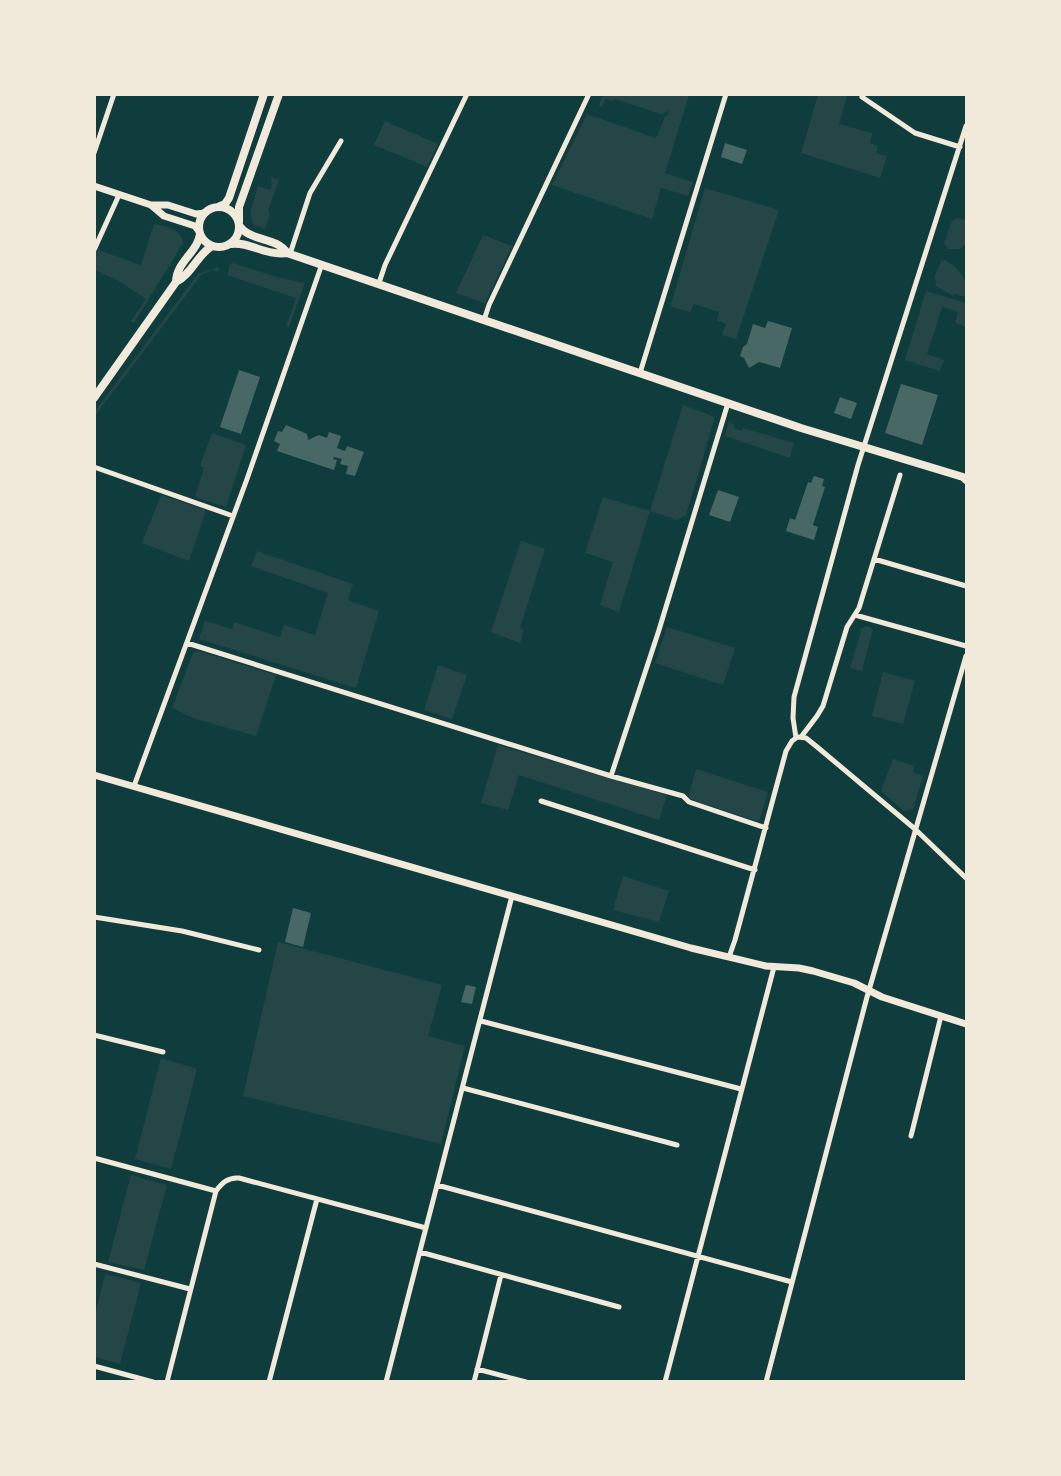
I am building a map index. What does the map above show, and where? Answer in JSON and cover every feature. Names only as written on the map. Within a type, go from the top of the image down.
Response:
[{"type":"main road","points":[[176,282],[177,269],[197,242],[200,221],[205,213],[225,204],[229,198],[264,94]]},
{"type":"main road","points":[[231,244],[238,234],[239,207],[279,94]]},
{"type":"main road","points":[[218,207],[232,212],[246,233],[280,245],[288,253]]},
{"type":"main road","points":[[199,232],[204,241],[212,246],[222,248],[238,243],[268,253],[288,253],[728,403],[965,478]]},
{"type":"main road","points":[[94,398],[176,282],[187,275],[206,250],[212,246]]},
{"type":"street","points":[[94,153],[114,94]]},
{"type":"street","points":[[379,283],[385,265],[467,94]]},
{"type":"street","points":[[484,320],[512,255],[589,94]]},
{"type":"street","points":[[640,373],[726,94]]},
{"type":"street","points":[[860,96],[912,131],[960,147]]},
{"type":"street","points":[[966,126],[864,447],[794,698],[793,718],[799,737],[816,746],[915,829],[966,878]]},
{"type":"street","points":[[288,253],[310,193],[341,141]]},
{"type":"street","points":[[94,186],[150,206],[164,216],[195,226],[199,232]]},
{"type":"street","points":[[94,250],[119,195]]},
{"type":"street","points":[[150,206],[168,206],[194,213],[205,213]]},
{"type":"street","points":[[134,786],[322,264]]},
{"type":"street","points":[[611,776],[659,630],[728,403]]},
{"type":"street","points":[[94,467],[233,516]]},
{"type":"street","points":[[729,957],[755,870],[786,751],[792,741],[799,737],[819,714],[847,627],[855,615],[874,559],[900,475]]},
{"type":"street","points":[[874,559],[966,586]]},
{"type":"street","points":[[855,615],[966,646]]},
{"type":"street","points":[[187,643],[611,776],[683,796],[689,802],[766,828]]},
{"type":"street","points":[[766,1382],[869,991],[966,656]]},
{"type":"street","points":[[94,775],[729,957],[774,968],[807,969],[854,983],[882,997],[966,1024]]},
{"type":"street","points":[[541,801],[755,870]]},
{"type":"street","points":[[386,1382],[512,896]]},
{"type":"street","points":[[94,917],[182,931],[259,950]]},
{"type":"street","points":[[665,1382],[774,968]]},
{"type":"street","points":[[911,1136],[941,1016]]},
{"type":"street","points":[[481,1021],[741,1089]]},
{"type":"street","points":[[94,1035],[163,1052]]},
{"type":"street","points":[[463,1088],[677,1145]]},
{"type":"street","points":[[94,1158],[216,1191]]},
{"type":"street","points":[[166,1382],[216,1191],[225,1181],[236,1178],[426,1228]]},
{"type":"street","points":[[438,1185],[792,1282]]},
{"type":"street","points":[[269,1382],[318,1199]]},
{"type":"street","points":[[420,1252],[619,1307]]},
{"type":"street","points":[[94,1264],[190,1289]]},
{"type":"street","points":[[474,1382],[501,1275]]},
{"type":"street","points":[[94,1366],[153,1382]]},
{"type":"street","points":[[477,1369],[526,1382]]},
{"type":"shaded area","points":[[603,95],[689,95],[665,173],[693,182],[688,196],[661,188],[652,219],[552,185],[587,114],[656,138],[665,117],[669,114],[668,111],[661,114],[614,99],[613,101],[605,99],[602,107],[599,105]]},
{"type":"shaded area","points":[[818,95],[847,96],[839,124],[872,133],[870,143],[878,146],[876,153],[887,156],[880,178],[801,153]]},
{"type":"shaded area","points":[[385,121],[438,144],[427,167],[374,145]]},
{"type":"shaded area","points":[[271,177],[279,180],[268,210],[270,214],[265,229],[253,224],[250,212],[258,186],[270,190]]},
{"type":"shaded area","points":[[705,188],[779,210],[736,339],[722,335],[726,324],[717,320],[719,312],[694,304],[690,312],[672,307],[671,304]]},
{"type":"shaded area","points":[[956,218],[966,220],[966,243],[960,249],[948,249],[944,243],[952,221]]},
{"type":"shaded area","points":[[154,224],[176,231],[183,243],[134,323],[131,321],[146,299],[119,281],[95,270],[95,256],[98,250],[141,265]]},
{"type":"shaded area","points":[[483,235],[512,246],[485,303],[456,293]]},
{"type":"shaded area","points":[[945,260],[962,275],[966,284],[966,296],[952,295],[936,286],[935,276],[941,261]]},
{"type":"shaded area","points":[[230,264],[276,277],[305,283],[289,327],[286,326],[296,298],[227,275]]},
{"type":"shaded area","points":[[219,267],[218,272],[213,270],[202,274],[95,416],[98,407],[198,274]]},
{"type":"shaded area","points":[[926,291],[966,303],[966,327],[955,323],[958,312],[942,307],[927,354],[944,360],[940,371],[905,360]]},
{"type":"shaded area","points":[[683,405],[715,417],[686,515],[677,520],[650,511]]},
{"type":"shaded area","points":[[729,422],[735,425],[734,428],[742,431],[743,428],[794,443],[790,458],[725,436]]},
{"type":"shaded area","points":[[212,433],[246,445],[226,507],[195,497],[204,468],[200,466]]},
{"type":"shaded area","points":[[161,495],[206,510],[189,561],[142,543]]},
{"type":"shaded area","points":[[603,497],[650,511],[619,612],[600,605],[613,562],[585,553]]},
{"type":"shaded area","points":[[521,541],[545,549],[520,628],[524,630],[520,643],[491,632]]},
{"type":"shaded area","points":[[257,551],[353,584],[348,600],[379,611],[356,688],[199,639],[205,621],[232,629],[234,622],[280,637],[284,625],[315,635],[328,593],[251,566]]},
{"type":"shaded area","points":[[865,626],[873,629],[862,671],[850,668],[862,628]]},
{"type":"shaded area","points":[[667,627],[735,648],[723,685],[655,663]]},
{"type":"shaded area","points":[[198,651],[276,675],[256,736],[193,718],[172,708],[193,653]]},
{"type":"shaded area","points":[[438,665],[467,675],[452,719],[424,710]]},
{"type":"shaded area","points":[[883,672],[915,681],[903,724],[872,716]]},
{"type":"shaded area","points":[[498,745],[667,795],[659,820],[519,775],[508,810],[481,803]]},
{"type":"shaded area","points":[[893,759],[915,766],[913,772],[923,776],[913,809],[904,811],[881,791]]},
{"type":"shaded area","points":[[696,769],[768,792],[759,822],[690,799],[689,794]]},
{"type":"shaded area","points":[[623,876],[669,891],[659,922],[613,910]]},
{"type":"shaded area","points":[[278,942],[442,985],[428,1036],[465,1046],[441,1144],[243,1096]]},
{"type":"shaded area","points":[[161,1058],[197,1069],[171,1169],[135,1159]]},
{"type":"shaded area","points":[[131,1175],[167,1185],[144,1270],[108,1262]]},
{"type":"shaded area","points":[[105,1274],[141,1283],[120,1364],[95,1357],[95,1315]]},
{"type":"building","points":[[725,143],[747,150],[742,164],[721,157]]},
{"type":"building","points":[[768,321],[792,328],[780,368],[759,362],[749,368],[744,358],[740,356],[743,347],[747,344],[753,324],[765,328]]},
{"type":"building","points":[[239,370],[260,377],[241,434],[220,427]]},
{"type":"building","points":[[901,384],[938,395],[922,445],[885,433]]},
{"type":"building","points":[[840,397],[857,403],[851,419],[834,413]]},
{"type":"building","points":[[286,425],[307,434],[308,440],[319,435],[327,438],[329,432],[341,436],[337,448],[345,451],[347,446],[364,452],[355,476],[346,474],[348,466],[340,464],[342,459],[334,457],[333,459],[337,460],[334,470],[277,451],[280,444],[274,441],[278,431],[282,432]]},
{"type":"building","points":[[814,476],[824,479],[822,486],[825,487],[813,525],[818,527],[814,540],[786,531],[790,518],[795,520],[808,482],[811,483]]},
{"type":"building","points":[[718,490],[739,497],[730,522],[709,515]]},
{"type":"building","points":[[293,908],[311,913],[303,947],[285,942]]},
{"type":"building","points":[[466,985],[476,987],[472,1004],[461,1002]]}]
